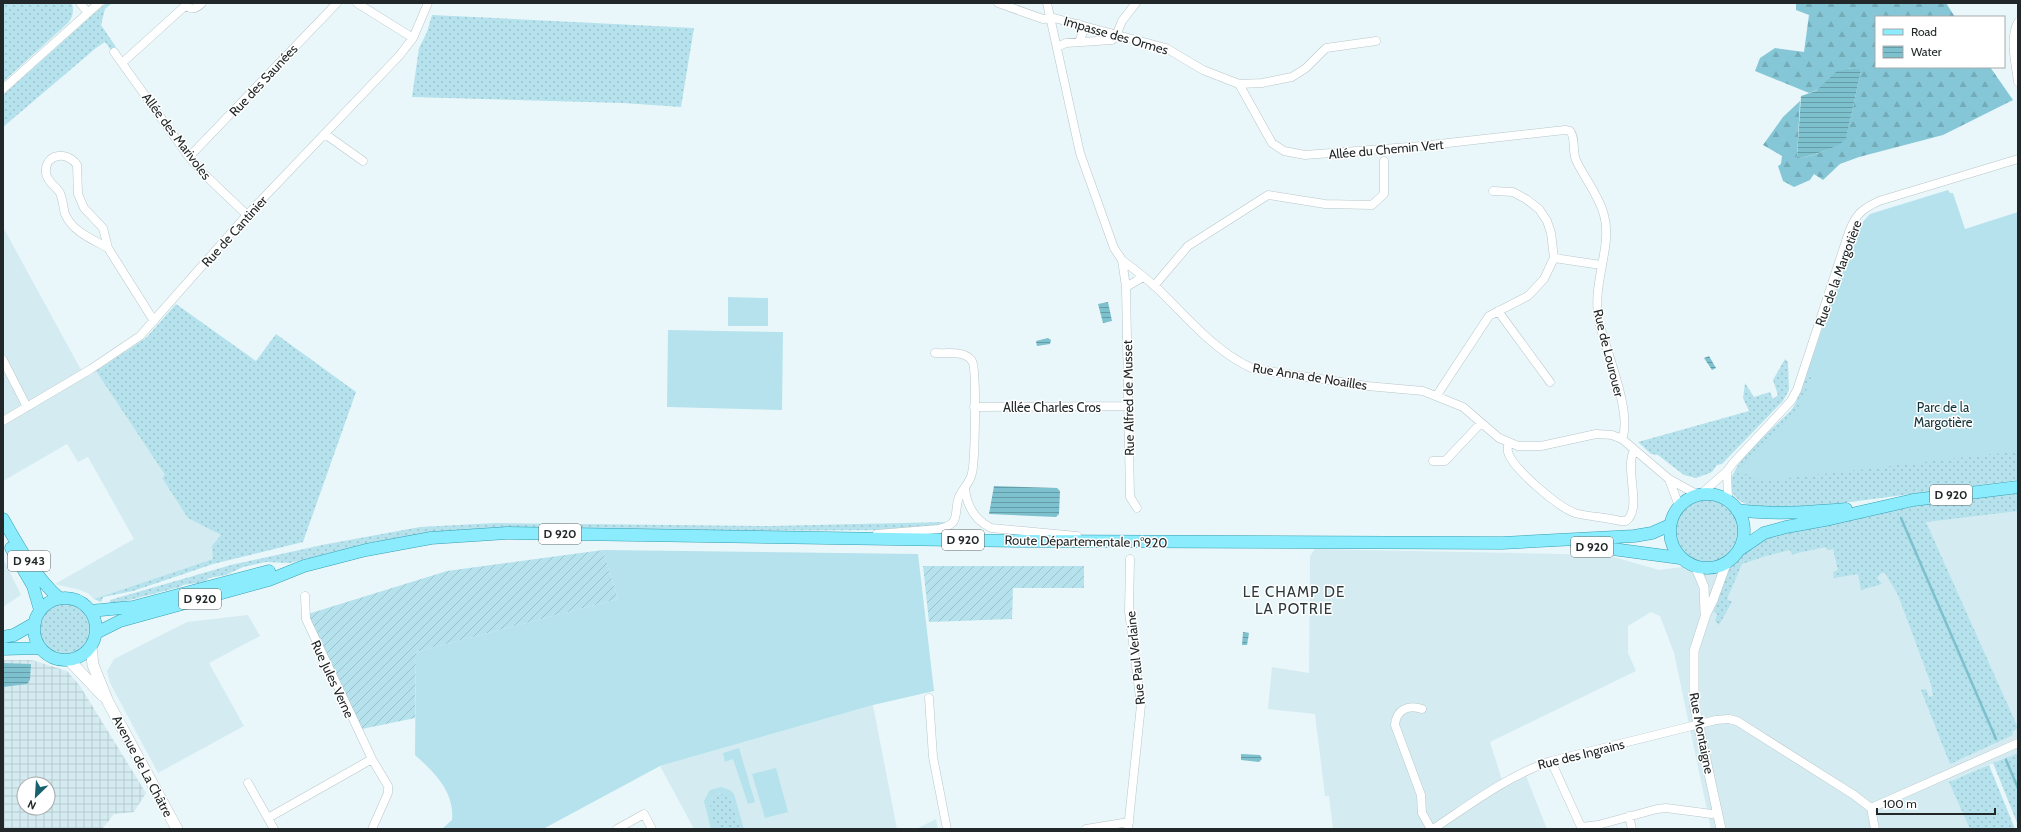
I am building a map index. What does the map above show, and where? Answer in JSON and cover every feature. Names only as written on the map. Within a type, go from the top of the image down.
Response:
[{"type":"main road","name":"D 920","points":[[1739,550],[1764,533],[1786,527],[1830,519],[1913,500],[2018,487]]},
{"type":"main road","points":[[1700,495],[1715,495],[1728,500],[1737,510],[1742,519],[1744,530],[1743,540],[1739,550],[1726,564],[1711,569],[1696,568],[1680,558],[1671,543],[1670,525],[1673,515],[1679,506],[1688,499],[1700,495]]},
{"type":"main road","name":"D 920","points":[[1737,510],[1786,514],[1885,506]]},
{"type":"main road","name":"D 943","points":[[3,519],[20,549],[47,587],[59,598]]},
{"type":"main road","name":"D 920","points":[[1502,543],[1634,536],[1652,533],[1670,525]]},
{"type":"main road","name":"D 920","points":[[96,633],[120,621],[275,578],[304,566],[404,542],[478,534],[819,538]]},
{"type":"main road","name":"D 943","points":[[3,535],[33,586],[40,610]]},
{"type":"main road","name":"Route Départementale n°920","points":[[819,538],[1502,543]]},
{"type":"main road","name":"D 920","points":[[1502,543],[1541,547],[1590,546],[1680,558]]},
{"type":"main road","name":"D 920","points":[[90,611],[133,607],[285,567],[304,566]]},
{"type":"main road","points":[[59,598],[74,599],[81,602],[90,611],[95,620],[96,633],[91,647],[83,654],[69,660],[52,657],[40,648],[35,638],[35,623],[40,610],[50,602],[59,598]]},
{"type":"main road","points":[[3,637],[14,635],[35,623]]},
{"type":"main road","name":"Avenue de La Châtre","points":[[91,647],[93,665],[108,702],[177,829]]},
{"type":"main road","points":[[3,649],[40,648]]},
{"type":"main road","name":"Avenue de La Châtre","points":[[69,660],[108,702]]},
{"type":"street","points":[[80,3],[87,12]]},
{"type":"street","points":[[3,89],[87,12],[99,3]]},
{"type":"street","points":[[122,62],[185,4],[191,9],[196,9],[202,3]]},
{"type":"street","name":"Rue des Saunées","points":[[189,157],[337,3]]},
{"type":"street","points":[[357,3],[413,38]]},
{"type":"street","name":"Rue de Cantinier","points":[[3,421],[91,369],[140,336],[247,215],[325,134],[413,38],[428,3]]},
{"type":"street","name":"Impasse des Ormes","points":[[998,3],[1043,19],[1078,24],[1116,33],[1166,48],[1203,70],[1239,84],[1262,83],[1292,77],[1306,68],[1326,48],[1376,41]]},
{"type":"street","name":"Rue Alfred de Musset","points":[[1047,3],[1080,153],[1114,248],[1122,260],[1126,287],[1130,497],[1137,508]]},
{"type":"street","points":[[1057,47],[1079,42],[1112,40],[1122,21],[1136,3]]},
{"type":"street","points":[[2018,22],[2014,29],[2014,38],[2018,82]]},
{"type":"street","points":[[1078,24],[1084,30],[1079,42]]},
{"type":"street","name":"Allée des Marivoles","points":[[114,52],[189,157],[203,173],[247,215]]},
{"type":"street","name":"Allée du Chemin Vert","points":[[1239,84],[1272,143],[1284,151],[1305,155],[1421,146],[1565,130],[1570,131]]},
{"type":"street","name":"Rue de Lourouer","points":[[1570,131],[1573,135],[1574,154],[1604,215],[1606,227],[1596,303],[1599,321],[1619,392],[1624,422],[1624,433],[1622,439]]},
{"type":"street","points":[[325,134],[363,160]]},
{"type":"street","points":[[108,248],[82,234],[68,219],[60,194],[48,179],[46,174],[50,161],[55,157],[62,155],[67,156],[77,165],[78,194],[80,201],[88,215],[103,228],[108,248],[154,320]]},
{"type":"street","name":"Rue de la Margotière","points":[[1700,495],[1727,471],[1733,462],[1791,401],[1797,390],[1849,232],[1853,223],[1864,208],[1879,201],[2018,159]]},
{"type":"street","points":[[1154,286],[1188,246],[1268,195],[1325,204],[1372,205],[1384,194],[1384,161]]},
{"type":"street","points":[[1437,395],[1489,316],[1528,296],[1538,287],[1554,258],[1551,233],[1547,221],[1539,209],[1526,199],[1513,192],[1492,191]]},
{"type":"street","points":[[1554,258],[1601,265]]},
{"type":"street","name":"Rue Anna de Noailles","points":[[1122,260],[1144,277],[1221,349],[1244,365],[1254,369],[1367,386],[1423,391],[1437,395],[1463,407],[1482,422],[1493,434],[1509,443]]},
{"type":"street","points":[[1126,287],[1144,277]]},
{"type":"street","points":[[1498,311],[1550,382]]},
{"type":"street","points":[[819,538],[945,528],[956,519],[960,496],[965,489],[973,471],[975,370],[972,360],[963,354],[935,353]]},
{"type":"street","points":[[3,360],[27,407]]},
{"type":"street","name":"Allée Charles Cros","points":[[974,407],[1129,406]]},
{"type":"street","points":[[1432,461],[1445,461],[1482,422]]},
{"type":"street","points":[[1634,450],[1630,470],[1632,510],[1626,521],[1576,513],[1548,495],[1526,475],[1511,458],[1507,450],[1509,443],[1518,446],[1541,446],[1596,434],[1612,435],[1622,439],[1669,479],[1700,495]]},
{"type":"street","points":[[1727,471],[1728,500]]},
{"type":"street","points":[[1669,479],[1679,506]]},
{"type":"street","points":[[965,489],[972,511],[982,524],[991,528],[1107,541]]},
{"type":"street","name":"Rue Paul Verlaine","points":[[1129,826],[1141,695],[1129,612],[1130,559]]},
{"type":"street","name":"Rue Montaigne","points":[[1721,829],[1698,726],[1693,688],[1694,651],[1706,614],[1713,600],[1726,564]]},
{"type":"street","name":"Rue Montaigne","points":[[1696,568],[1704,587],[1706,614]]},
{"type":"street","name":"Rue Jules Verne","points":[[306,596],[306,619],[372,760],[389,790],[372,829]]},
{"type":"street","points":[[929,698],[933,757],[947,829]]},
{"type":"street","points":[[1422,709],[1410,706],[1402,709],[1398,715],[1395,725],[1421,795],[1422,813],[1432,829]]},
{"type":"street","name":"Rue des Ingrains","points":[[1432,829],[1506,780],[1529,768],[1551,761],[1698,726],[1716,720],[1729,719],[1737,722],[1854,795],[1871,808]]},
{"type":"street","points":[[1875,829],[1871,808],[2018,743]]},
{"type":"street","points":[[268,818],[372,760]]},
{"type":"street","points":[[1551,761],[1581,828],[1666,808],[1712,814],[1717,812]]},
{"type":"street","points":[[248,783],[274,829]]},
{"type":"street","points":[[617,829],[644,814],[652,829]]},
{"type":"street","points":[[1629,816],[1632,829]]},
{"type":"street","points":[[1086,829],[1129,826]]},
{"type":"shaded area","points":[[3,227],[80,368],[89,376],[96,371],[165,475],[162,478],[188,517],[221,535],[213,559],[94,599],[89,594],[80,590],[55,584],[134,539],[88,457],[78,462],[67,444],[3,481]]},
{"type":"shaded area","points":[[2018,505],[2018,753],[1951,781],[1971,829],[1711,829],[1674,653],[1660,616],[1651,612],[1628,626],[1628,653],[1636,671],[1490,742],[1504,786],[1526,776],[1547,829],[1333,829],[1329,796],[1325,796],[1315,714],[1268,709],[1272,667],[1309,673],[1310,556],[1315,549],[1607,555],[1659,570],[1745,559],[1787,540]]},
{"type":"shaded area","points":[[3,558],[21,595],[3,607]]},
{"type":"shaded area","points":[[248,615],[260,636],[209,663],[244,726],[158,773],[110,683],[107,671],[114,659],[187,622]]},
{"type":"shaded area","points":[[3,660],[32,660],[67,671],[80,686],[146,793],[134,812],[114,814],[102,829],[3,829]]},
{"type":"shaded area","points":[[873,705],[897,829],[694,829],[660,766]]},
{"type":"shaded area","points":[[936,819],[938,829],[916,829]]},
{"type":"green space","points":[[3,3],[72,3],[73,11],[71,19],[68,23],[3,82]]},
{"type":"green space","points":[[106,3],[112,3],[105,9],[101,25],[116,47],[111,50],[105,42],[96,48],[3,127],[3,95]]},
{"type":"green space","points":[[1796,3],[1946,3],[1954,16],[1875,16],[1875,68],[1991,68],[2013,100],[1943,135],[1859,157],[1840,164],[1823,180],[1814,174],[1810,180],[1794,187],[1783,181],[1778,166],[1781,164],[1782,156],[1763,145],[1783,117],[1800,101],[1797,158],[1810,156],[1839,143],[1847,134],[1861,71],[1851,69],[1838,72],[1823,86],[1809,93],[1755,71],[1760,58],[1775,48],[1804,52],[1809,15],[1796,10]]},
{"type":"green space","points":[[432,15],[694,28],[681,107],[623,103],[412,97],[419,48],[427,32]]},
{"type":"green space","name":"Parc de la Margotière","points":[[1948,190],[1950,193],[1953,193],[1965,229],[2018,212],[2018,451],[1764,481],[1738,471],[1797,410],[1813,376],[1805,378],[1857,228],[1870,214]]},
{"type":"green space","name":"Parc de la Margotière","points":[[2018,273],[2018,480],[1789,510],[1755,507],[1737,498],[1731,487],[1733,474],[1742,459],[1755,444],[1792,409],[1798,398],[1805,378],[1865,362]]},
{"type":"green space","points":[[728,297],[768,298],[768,326],[728,326]]},
{"type":"green space","points":[[176,304],[256,361],[276,334],[356,392],[303,542],[213,564],[133,591],[103,597],[101,602],[94,599],[213,559],[212,546],[221,535],[188,518],[162,478],[165,475],[96,371],[146,338]]},
{"type":"green space","points":[[668,330],[783,332],[782,410],[667,407]]},
{"type":"green space","points":[[1785,359],[1788,362],[1789,390],[1783,401],[1722,464],[1717,465],[1712,472],[1696,478],[1684,475],[1658,455],[1651,454],[1638,442],[1749,411],[1743,398],[1745,383],[1754,397],[1770,392],[1773,399],[1778,395],[1773,380]]},
{"type":"green space","points":[[2018,492],[2018,511],[1926,522],[2018,728],[2012,732],[2013,735],[1950,764],[1921,690],[1926,689],[1929,697],[1933,696],[1931,684],[1898,595],[1885,573],[1881,573],[1877,578],[1882,584],[1861,590],[1858,574],[1834,578],[1833,572],[1838,570],[1833,549],[1827,550],[1826,547],[1793,554],[1793,556],[1790,550],[1766,556],[1742,564],[1727,599],[1732,602],[1719,625],[1715,621],[1717,614],[1714,612],[1727,572],[1753,544],[1763,537],[1945,500]]},
{"type":"green space","points":[[1700,494],[1714,494],[1728,500],[1738,510],[1744,524],[1744,538],[1738,552],[1728,562],[1714,568],[1700,568],[1686,562],[1676,552],[1670,538],[1670,524],[1676,510],[1686,500]]},
{"type":"green space","points":[[947,522],[942,525],[884,530],[430,533],[372,542],[290,563],[266,562],[243,567],[226,575],[209,578],[205,582],[183,585],[110,605],[110,600],[231,565],[322,545],[420,527],[496,523],[770,526]]},
{"type":"green space","points":[[603,550],[618,599],[416,652],[415,718],[362,729],[308,614],[447,571]]},
{"type":"green space","points":[[603,550],[918,554],[934,691],[873,705],[660,766],[543,829],[442,829],[452,820],[450,800],[442,783],[415,755],[416,652],[618,599]]},
{"type":"green space","points":[[923,566],[1084,566],[1084,588],[1013,588],[1012,619],[929,622]]},
{"type":"green space","points":[[65,598],[77,600],[87,607],[94,617],[96,629],[94,641],[87,651],[77,658],[65,660],[53,658],[43,651],[36,641],[34,629],[36,617],[43,607],[53,600]]},
{"type":"green space","points":[[739,748],[755,802],[748,804],[733,759],[725,762],[723,753]]},
{"type":"green space","points":[[2018,753],[2018,825],[1993,763]]},
{"type":"green space","points":[[1989,765],[2015,829],[1970,829],[1949,782]]},
{"type":"green space","points":[[776,768],[788,812],[765,818],[752,774]]},
{"type":"green space","points":[[721,787],[730,790],[734,794],[744,829],[740,829],[731,798],[719,793],[712,797],[709,806],[716,829],[711,829],[704,801],[710,790]]},
{"type":"green space","points":[[716,794],[725,794],[731,798],[740,829],[716,829],[711,815],[710,802]]},
{"type":"water","points":[[1845,69],[1859,69],[1861,71],[1846,139],[1830,149],[1797,158],[1801,96],[1816,91],[1837,71]]},
{"type":"water","points":[[1108,302],[1112,321],[1103,323],[1098,304]]},
{"type":"water","points":[[1048,338],[1051,340],[1050,344],[1037,346],[1036,341]]},
{"type":"water","points":[[1709,356],[1716,368],[1712,370],[1704,358]]},
{"type":"water","points":[[994,486],[1057,488],[1060,491],[1059,514],[1056,517],[989,514]]},
{"type":"water","points":[[1243,632],[1249,633],[1247,645],[1242,645]]},
{"type":"water","points":[[3,663],[31,664],[30,680],[27,684],[3,687]]},
{"type":"water","points":[[1241,754],[1260,755],[1262,759],[1259,762],[1241,760]]},
{"type":"waterway","points":[[1901,518],[1996,739]]},
{"type":"waterway","points":[[2006,760],[2018,788]]},
{"type":"district","name":"LE CHAMP DE LA POTRIE","points":[[1294,600]]}]
